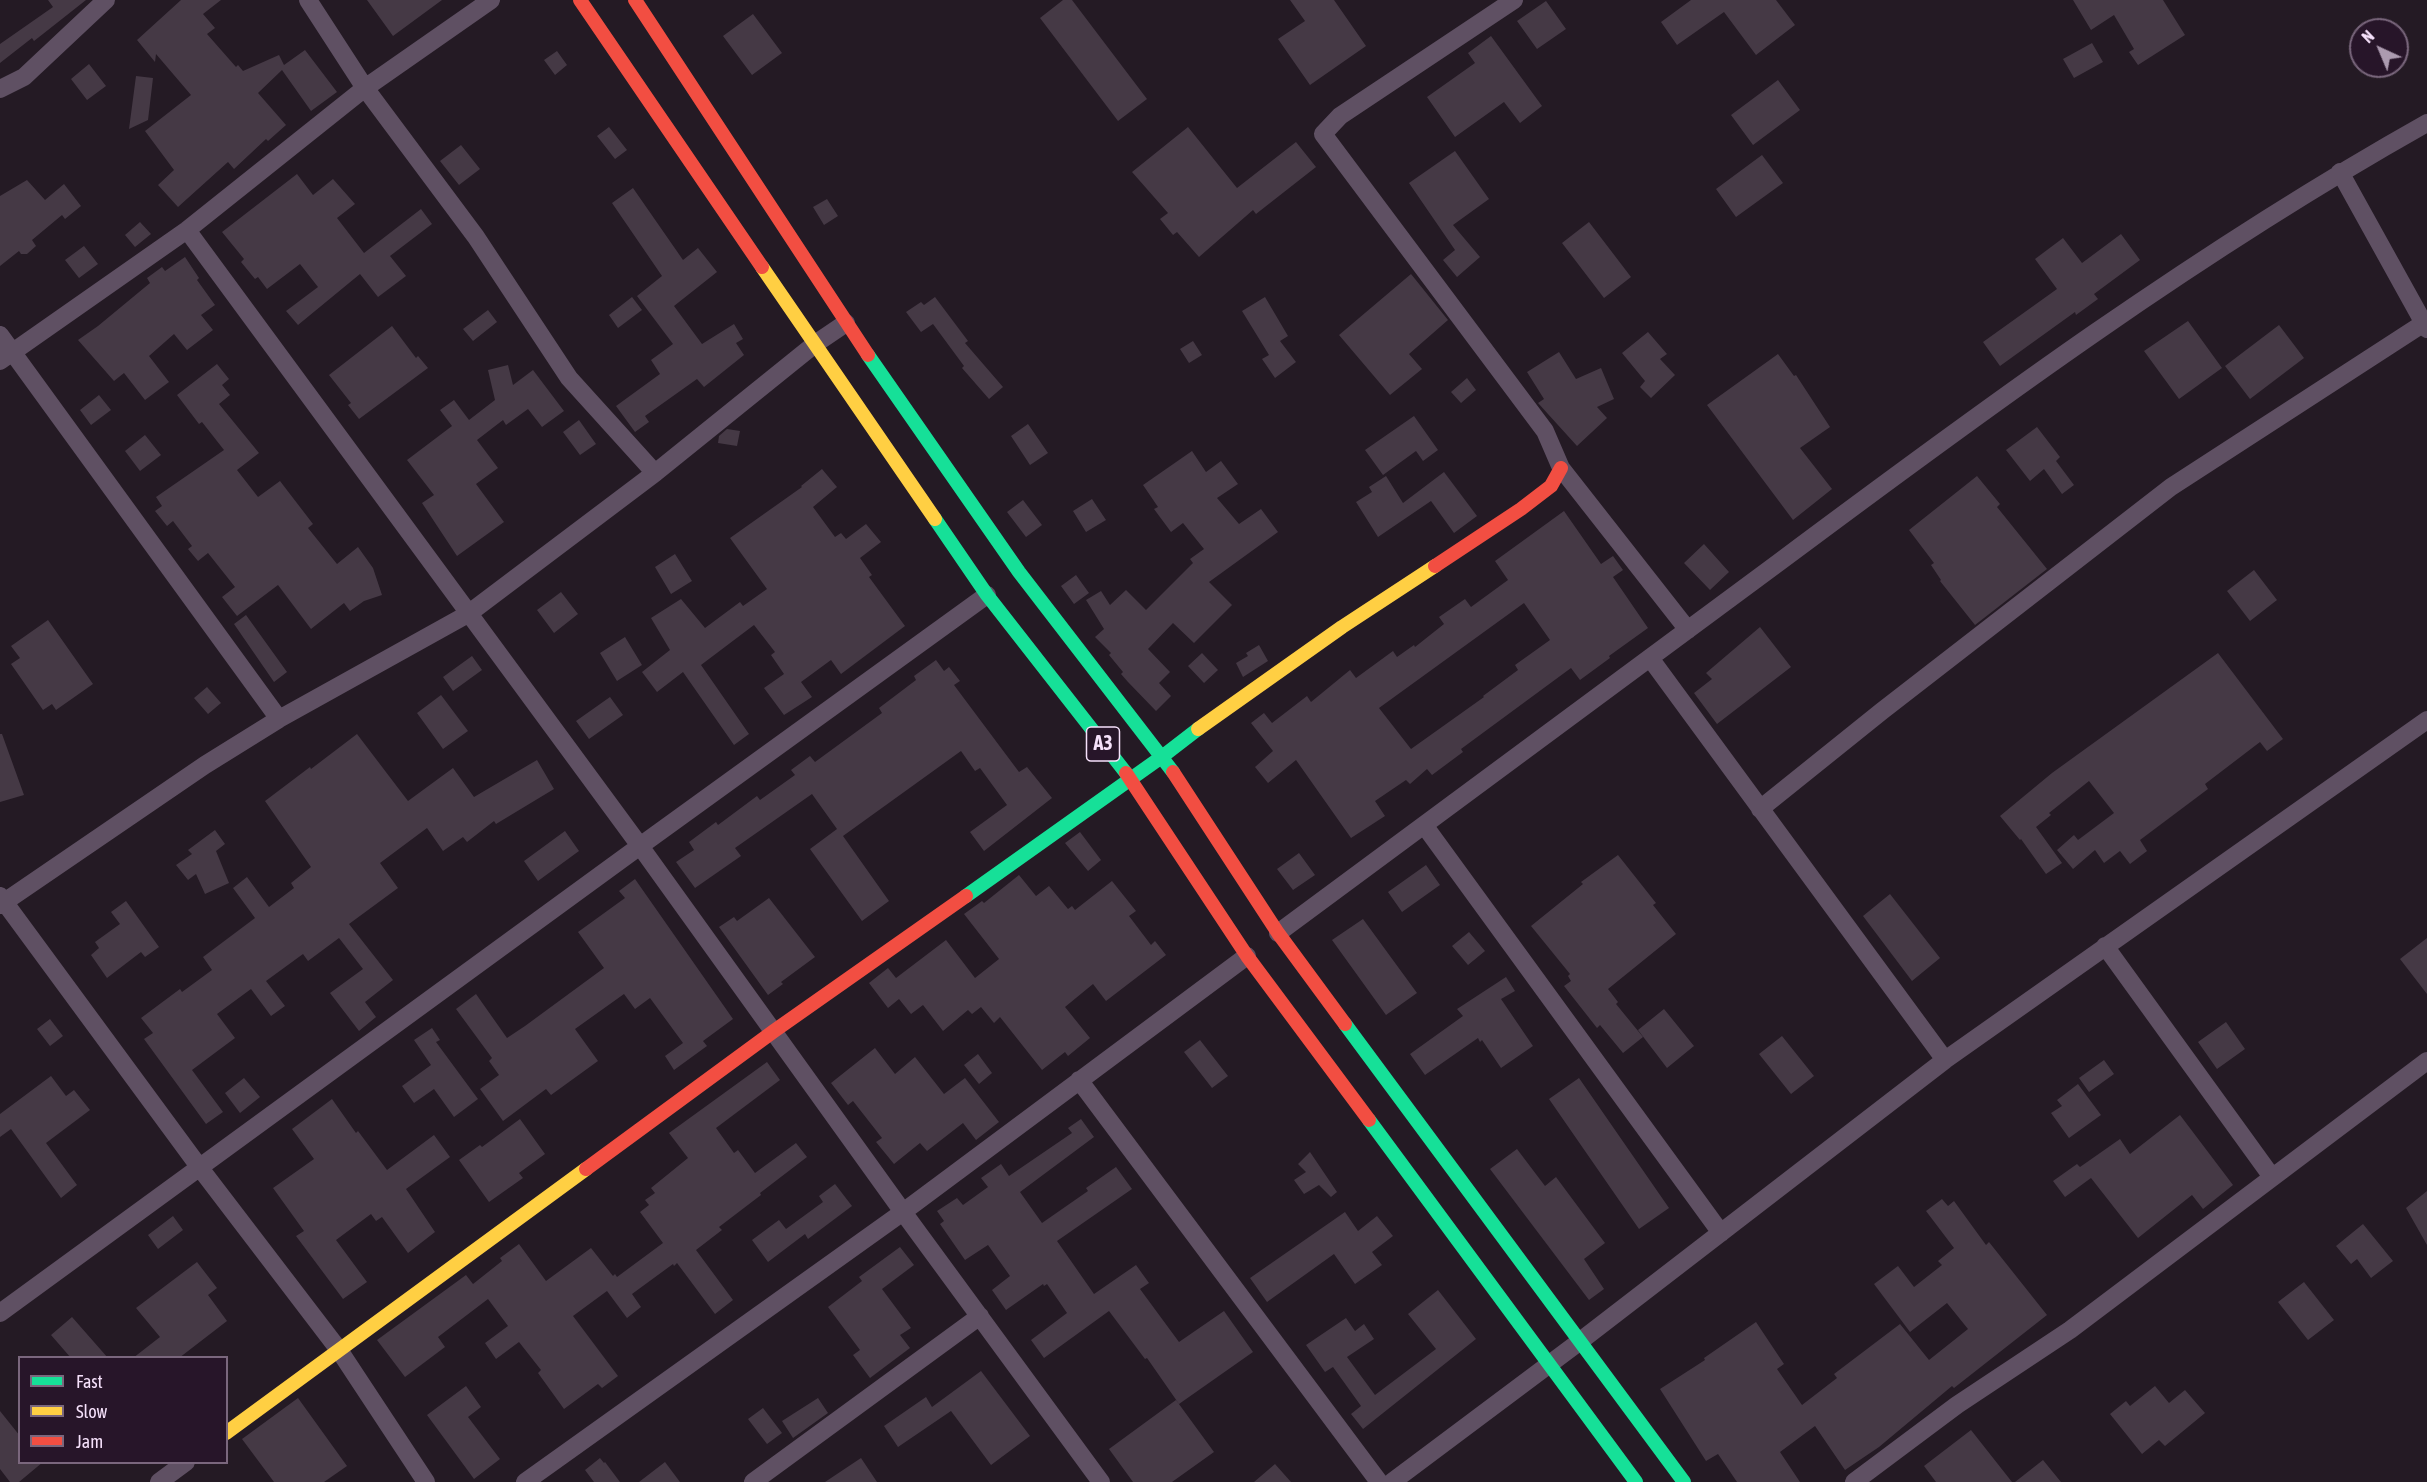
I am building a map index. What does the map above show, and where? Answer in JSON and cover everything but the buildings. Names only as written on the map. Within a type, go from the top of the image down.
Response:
[{"type":"main road","name":"A3","points":[[580,0],[987,595],[1130,779],[1247,956],[1551,1364],[1636,1482]]},
{"type":"main road","name":"A3","points":[[634,0],[846,323],[1018,572],[1163,756],[1278,933],[1684,1482]]},
{"type":"main road","points":[[228,1431],[774,1031],[1163,756],[1210,719],[1342,627],[1521,509],[1551,486],[1561,468]]},
{"type":"street","points":[[0,90],[24,76],[106,0]]},
{"type":"street","points":[[308,0],[365,88],[476,237],[569,378],[655,473]]},
{"type":"street","points":[[6,357],[186,230],[365,88],[491,0]]},
{"type":"street","points":[[1514,0],[1340,116],[1323,134],[1545,431],[1561,468],[1688,630]]},
{"type":"street","points":[[1278,933],[1945,439],[2153,293],[2340,172],[2427,123]]},
{"type":"street","points":[[1760,809],[1882,711],[2171,487],[2425,326],[2340,172]]},
{"type":"street","points":[[186,230],[640,846],[903,1212],[1101,1482]]},
{"type":"street","points":[[426,1482],[339,1350],[1,901],[205,765],[279,719],[468,614],[655,473],[815,344],[846,323]]},
{"type":"street","points":[[0,335],[6,357],[279,719]]},
{"type":"street","points":[[0,1313],[987,595]]},
{"type":"street","points":[[1650,658],[1945,1060]]},
{"type":"street","points":[[1392,1482],[1580,1342],[1945,1060],[2427,720]]},
{"type":"street","points":[[1425,825],[1721,1233]]},
{"type":"street","points":[[2105,946],[2272,1177]]},
{"type":"street","points":[[525,1482],[903,1212],[1247,956]]},
{"type":"street","points":[[1854,1482],[1957,1404],[2070,1330],[2427,1061]]},
{"type":"street","points":[[1079,1080],[1379,1482]]},
{"type":"street","points":[[753,1482],[980,1316]]},
{"type":"street","points":[[159,1482],[183,1464]]},
{"type":"traffic: fast","points":[[868,355],[1019,572],[1173,772]]},
{"type":"traffic: fast","points":[[935,519],[987,595],[1126,773]]},
{"type":"traffic: fast","points":[[966,896],[1198,729]]},
{"type":"traffic: fast","points":[[1345,1024],[1684,1482]]},
{"type":"traffic: fast","points":[[1369,1120],[1636,1482]]},
{"type":"traffic: slow","points":[[762,267],[935,519]]},
{"type":"traffic: slow","points":[[1198,729],[1342,627],[1435,566]]},
{"type":"traffic: slow","points":[[228,1432],[586,1169]]},
{"type":"traffic: jam","points":[[580,0],[762,267]]},
{"type":"traffic: jam","points":[[635,0],[868,355]]},
{"type":"traffic: jam","points":[[1435,566],[1521,509],[1551,486],[1561,468]]},
{"type":"traffic: jam","points":[[1173,772],[1278,933],[1345,1024]]},
{"type":"traffic: jam","points":[[1126,773],[1247,956],[1369,1120]]},
{"type":"traffic: jam","points":[[586,1169],[774,1031],[966,896]]}]
